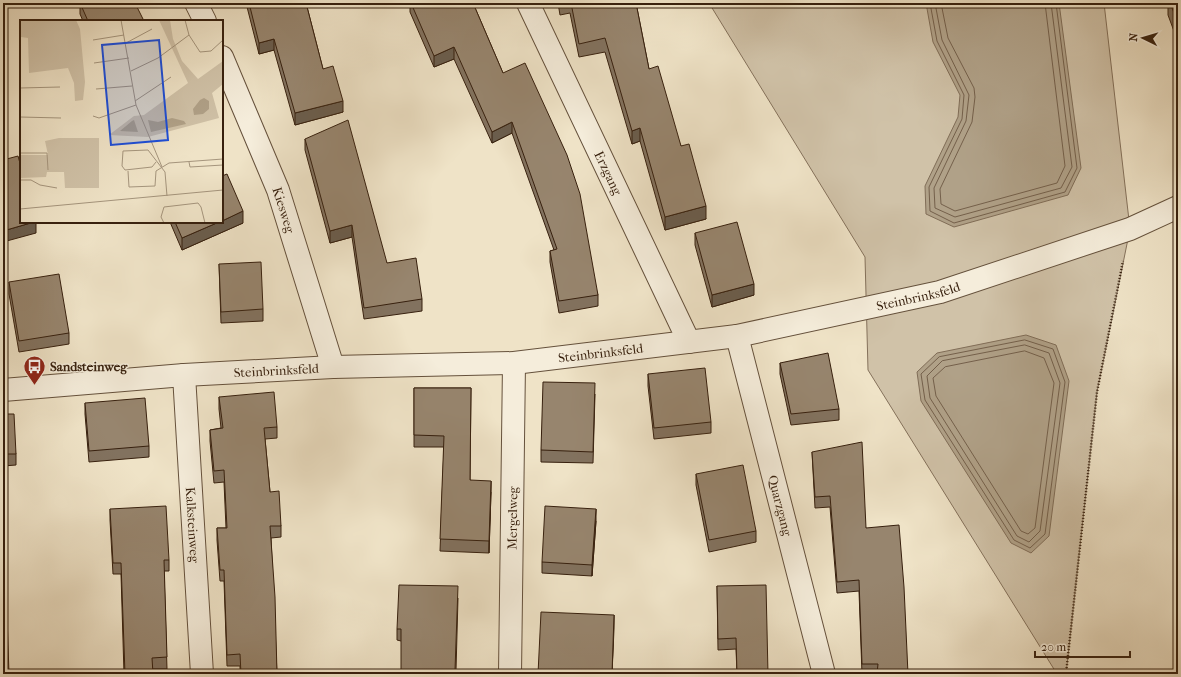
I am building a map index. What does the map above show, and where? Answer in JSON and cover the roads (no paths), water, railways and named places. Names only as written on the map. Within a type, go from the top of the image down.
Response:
[{"type":"street","points":[[196,3],[204,20]]},
{"type":"street","name":"Erzgang","points":[[528,3],[689,342]]},
{"type":"street","name":"Kiesweg","points":[[223,59],[278,190],[333,367]]},
{"type":"street","name":"Steinbrinksfeld","points":[[3,390],[184,375],[333,367],[514,363],[737,336],[940,292],[1130,229],[1178,208]]},
{"type":"street","name":"Quarzgang","points":[[737,336],[824,674]]},
{"type":"street","name":"Mergelweg","points":[[510,674],[514,363]]},
{"type":"street","name":"Kalksteinweg","points":[[184,375],[202,674]]},
{"type":"water","points":[[926,3],[1059,3],[1081,168],[1068,195],[954,227],[926,214],[925,186],[958,117],[960,95],[933,42]]},
{"type":"water","points":[[1026,335],[1056,345],[1069,381],[1049,536],[1031,553],[1011,543],[921,401],[917,372],[937,353]]},
{"type":"place","name":"Sandsteinweg","points":[[35,386]]}]
